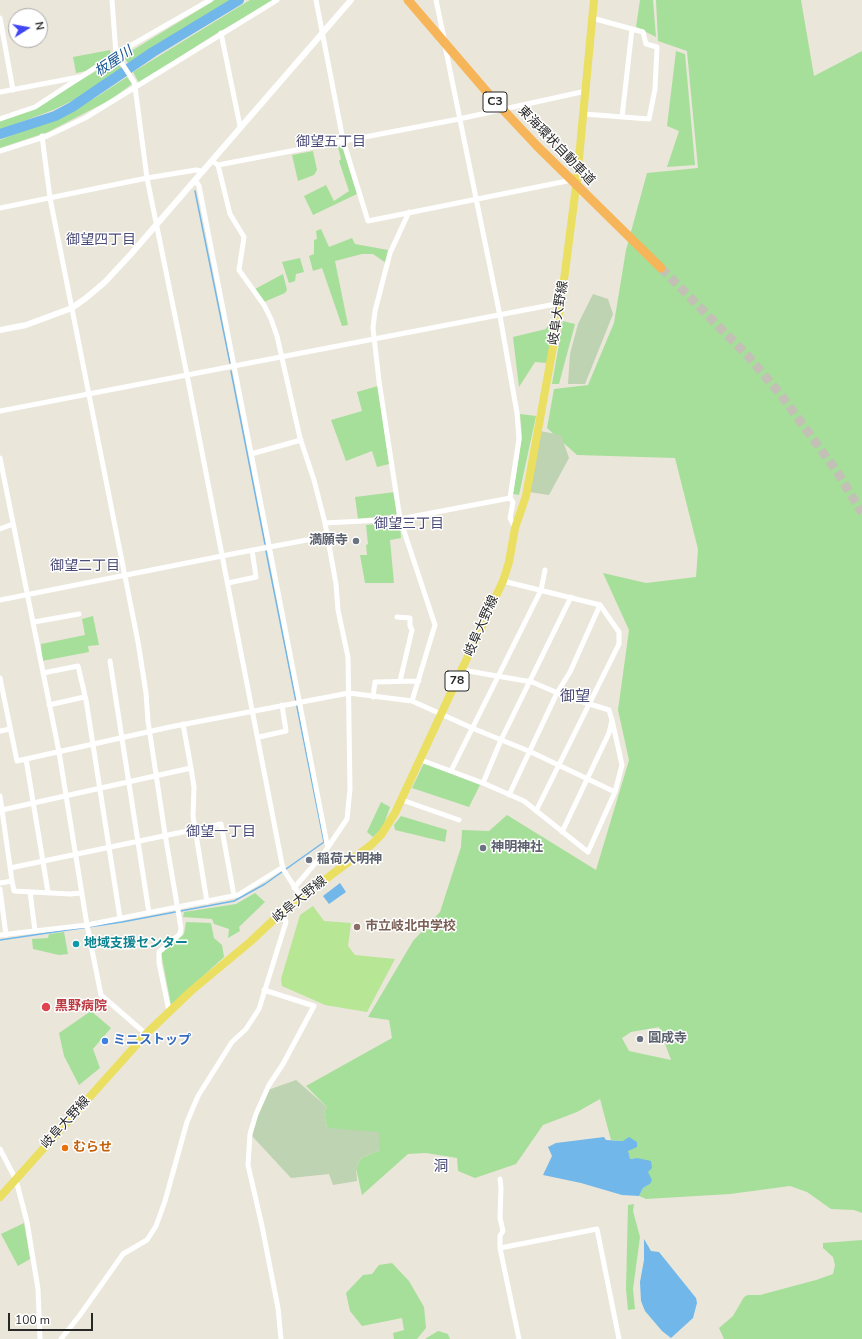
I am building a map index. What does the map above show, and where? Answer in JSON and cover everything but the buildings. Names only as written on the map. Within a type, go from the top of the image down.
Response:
[{"type":"highway","name":"東海環状自動車道","points":[[408,0],[493,99],[588,198],[660,268]]},
{"type":"main road","name":"岐阜大野線","points":[[0,1197],[146,1034],[169,1011],[282,912],[375,842],[381,836],[402,800],[503,581],[509,562],[515,528],[526,496],[561,303],[577,179],[594,0]]},
{"type":"street","points":[[112,0],[117,56],[134,84],[147,178],[223,556],[283,867],[301,898]]},
{"type":"street","points":[[0,119],[35,107],[82,76],[210,0]]},
{"type":"street","points":[[0,151],[42,136],[85,118],[134,84],[277,0]]},
{"type":"street","points":[[316,0],[343,140],[368,221],[577,179]]},
{"type":"street","points":[[0,330],[33,323],[72,308],[105,282],[351,0]]},
{"type":"street","points":[[436,0],[475,199],[500,316],[515,398],[519,439],[510,498],[513,502],[510,518],[515,528]]},
{"type":"street","points":[[0,18],[13,90]]},
{"type":"street","points":[[584,114],[649,119],[655,89],[657,47],[646,44],[643,32],[592,18]]},
{"type":"street","points":[[622,117],[632,29]]},
{"type":"street","points":[[221,33],[240,126]]},
{"type":"street","points":[[0,92],[82,76]]},
{"type":"street","points":[[218,165],[459,119],[586,91]]},
{"type":"street","points":[[42,136],[50,198],[90,394],[146,693],[165,834],[182,928],[180,934],[159,952],[159,963],[169,1011]]},
{"type":"street","points":[[212,161],[218,165],[230,214],[244,237],[239,270],[271,319],[277,336],[280,357],[301,440],[314,480],[325,523],[336,584],[338,610],[348,657],[349,808],[347,820],[294,888]]},
{"type":"street","points":[[0,208],[147,178],[201,171]]},
{"type":"street","points":[[195,180],[199,186],[327,844],[329,845]]},
{"type":"street","points":[[409,212],[390,253],[375,311],[374,338],[400,519],[435,625],[412,701]]},
{"type":"street","points":[[0,411],[374,338],[500,316],[561,303]]},
{"type":"street","points":[[251,454],[301,440]]},
{"type":"street","points":[[0,458],[59,752],[86,925],[101,995],[146,1034]]},
{"type":"street","points":[[325,523],[400,519],[510,498]]},
{"type":"street","points":[[0,529],[13,524]]},
{"type":"street","points":[[0,600],[252,550],[327,538]]},
{"type":"street","points":[[228,583],[256,577],[252,550]]},
{"type":"street","points":[[451,771],[541,590],[545,570]]},
{"type":"street","points":[[503,581],[600,605],[619,632],[619,644],[536,811]]},
{"type":"street","points":[[484,783],[501,740],[571,597]]},
{"type":"street","points":[[510,795],[557,693],[570,672],[600,605]]},
{"type":"street","points":[[34,622],[79,614]]},
{"type":"street","points":[[397,617],[410,618],[410,626],[412,630],[400,681]]},
{"type":"street","points":[[110,662],[149,913]]},
{"type":"street","points":[[43,673],[78,666],[93,745],[120,918]]},
{"type":"street","points":[[421,760],[484,783],[524,800],[588,852],[615,792],[622,766],[609,710],[557,693],[530,681],[462,670]]},
{"type":"street","points":[[0,678],[17,761],[183,724],[349,693],[412,701],[531,752],[589,778],[615,792]]},
{"type":"street","points":[[373,696],[375,682],[419,680]]},
{"type":"street","points":[[49,705],[84,697]]},
{"type":"street","points":[[258,737],[286,731],[282,705]]},
{"type":"street","points":[[562,832],[589,778],[609,733],[612,720]]},
{"type":"street","points":[[183,724],[194,787],[192,816],[207,902]]},
{"type":"street","points":[[0,731],[10,729]]},
{"type":"street","points":[[26,759],[48,892]]},
{"type":"street","points":[[1,810],[34,804],[191,768]]},
{"type":"street","points":[[0,796],[14,891],[70,894],[81,893]]},
{"type":"street","points":[[402,800],[459,820]]},
{"type":"street","points":[[10,868],[165,834],[220,824],[234,896]]},
{"type":"street","points":[[0,936],[86,925],[234,896],[283,867]]},
{"type":"street","points":[[0,883],[12,881]]},
{"type":"street","points":[[0,889],[6,935]]},
{"type":"street","points":[[30,892],[35,931]]},
{"type":"street","points":[[61,1339],[80,1315],[123,1254],[147,1240],[156,1226],[165,1201],[187,1122],[198,1096],[232,1042],[246,1029],[259,1009],[286,922],[282,912]]},
{"type":"street","points":[[264,990],[314,1006],[283,1064],[269,1085],[256,1114],[250,1142],[248,1164],[278,1308],[281,1339]]},
{"type":"street","points":[[0,1148],[16,1180],[27,1222],[38,1289],[40,1339]]},
{"type":"street","points":[[500,1179],[500,1218],[503,1231],[500,1236],[500,1248],[519,1339]]},
{"type":"street","points":[[500,1248],[597,1229],[619,1339]]},
{"type":"green space","points":[[215,0],[233,0],[128,63],[123,56]]},
{"type":"green space","points":[[250,0],[275,0],[217,33],[139,83],[133,72]]},
{"type":"green space","points":[[640,0],[653,0],[656,37],[636,27]]},
{"type":"green space","points":[[656,0],[801,0],[814,76],[862,51],[862,1213],[854,1210],[831,1209],[807,1192],[790,1186],[730,1194],[646,1199],[639,1196],[643,1188],[650,1184],[637,1158],[630,1159],[623,1141],[611,1140],[600,1099],[577,1112],[543,1125],[516,1164],[475,1178],[458,1171],[457,1158],[426,1153],[408,1154],[362,1195],[356,1168],[361,1158],[380,1150],[327,1128],[324,1112],[327,1107],[306,1086],[392,1038],[389,1020],[368,1017],[413,941],[440,912],[461,847],[462,830],[489,831],[507,815],[596,870],[629,760],[618,710],[629,630],[603,573],[646,583],[696,577],[698,549],[675,458],[577,455],[547,428],[554,389],[588,385],[614,323],[626,250],[647,173],[698,168],[687,51],[658,41]],"holes":[[[659,1027],[671,1060],[629,1051],[622,1038],[631,1032]]]},
{"type":"green space","points":[[110,50],[111,55],[86,71],[76,73],[73,57]]},
{"type":"green space","points":[[676,51],[685,54],[695,165],[667,167],[679,131],[667,126]]},
{"type":"green space","points":[[116,59],[121,68],[80,97],[53,110],[0,130],[0,120],[33,109]]},
{"type":"green space","points":[[127,77],[132,84],[110,100],[48,132],[0,148],[0,140],[47,121],[95,98]]},
{"type":"green space","points":[[342,146],[357,194],[313,215],[304,196],[326,185],[334,201],[349,191],[339,161],[341,159],[338,147]]},
{"type":"green space","points":[[313,151],[317,170],[314,175],[298,181],[292,155]]},
{"type":"green space","points":[[321,229],[329,247],[352,238],[355,244],[388,250],[386,263],[373,254],[362,254],[335,261],[348,325],[342,326],[322,268],[313,271],[309,256],[314,254],[314,240],[317,239],[316,231]]},
{"type":"green space","points":[[300,258],[304,272],[296,274],[295,281],[289,283],[282,262]]},
{"type":"green space","points":[[283,274],[287,290],[285,293],[264,302],[255,289]]},
{"type":"green space","points":[[593,294],[608,299],[613,314],[585,384],[568,384],[570,354],[578,324]]},
{"type":"green space","points":[[563,321],[575,324],[559,384],[552,384]]},
{"type":"green space","points":[[555,322],[547,363],[535,362],[519,387],[513,337],[546,329],[549,324]]},
{"type":"green space","points":[[378,386],[389,464],[377,467],[372,451],[346,461],[331,420],[362,411],[357,392]]},
{"type":"green space","points":[[520,414],[536,416],[519,495],[513,494],[522,437]]},
{"type":"green space","points":[[540,431],[561,435],[569,458],[549,495],[529,492]]},
{"type":"green space","points":[[395,492],[398,514],[358,519],[355,497]]},
{"type":"green space","points":[[395,522],[400,525],[401,538],[390,540],[394,583],[365,583],[360,555],[367,555],[366,545],[368,544],[366,525]]},
{"type":"green space","points":[[93,616],[99,645],[88,646],[89,652],[42,661],[41,644],[85,635],[82,619]]},
{"type":"green space","points":[[424,763],[480,785],[469,807],[412,788]]},
{"type":"green space","points":[[381,802],[390,807],[383,827],[373,837],[367,832]]},
{"type":"green space","points":[[401,816],[447,830],[445,842],[395,830],[394,825]]},
{"type":"green space","points":[[255,893],[265,902],[239,927],[240,931],[228,938],[229,929],[214,924],[212,919],[183,917],[184,912],[236,904]]},
{"type":"green space","points":[[313,906],[324,921],[351,923],[348,946],[355,955],[395,959],[367,1012],[325,1005],[282,986],[281,979],[300,915]]},
{"type":"green space","points":[[186,922],[211,923],[214,938],[222,945],[224,957],[171,1005],[161,953],[184,934]]},
{"type":"green space","points":[[64,932],[68,954],[59,955],[33,949],[32,939],[48,938],[49,934]]},
{"type":"green space","points":[[91,1011],[111,1028],[93,1049],[100,1068],[79,1085],[64,1056],[59,1033]]},
{"type":"green space","points":[[296,1080],[327,1107],[324,1112],[327,1128],[379,1132],[380,1150],[361,1158],[356,1168],[357,1181],[333,1185],[329,1174],[291,1178],[252,1136],[255,1123],[268,1090]]},
{"type":"green space","points":[[634,1204],[633,1211],[640,1237],[633,1289],[635,1309],[628,1310],[626,1289],[628,1205]]},
{"type":"green space","points":[[24,1223],[30,1259],[18,1266],[1,1234]]},
{"type":"green space","points":[[862,1240],[862,1339],[724,1339],[719,1328],[733,1316],[744,1297],[748,1295],[760,1295],[833,1274],[835,1265],[833,1257],[823,1248],[823,1243]]},
{"type":"green space","points":[[392,1263],[409,1281],[424,1307],[426,1328],[417,1339],[394,1339],[393,1333],[404,1330],[402,1318],[362,1326],[350,1311],[346,1293],[363,1275],[372,1274],[379,1265]]},
{"type":"green space","points":[[438,1331],[448,1334],[450,1339],[425,1339]]},
{"type":"water","points":[[340,883],[346,892],[329,904],[323,896]]},
{"type":"water","points":[[604,1137],[606,1140],[623,1141],[629,1137],[637,1142],[637,1147],[628,1151],[630,1159],[637,1158],[651,1161],[652,1168],[648,1172],[652,1180],[650,1184],[643,1188],[639,1196],[622,1195],[581,1183],[543,1175],[552,1156],[548,1147],[556,1143]]},
{"type":"water","points":[[644,1239],[651,1251],[659,1252],[696,1298],[697,1303],[693,1318],[671,1338],[662,1331],[645,1311],[641,1301],[640,1282],[644,1260]]},
{"type":"waterway","name":"板屋川","points":[[0,134],[55,116],[72,107],[153,52],[239,0]]},
{"type":"waterway","points":[[195,191],[230,363]]},
{"type":"waterway","points":[[231,371],[265,544]]},
{"type":"waterway","points":[[0,940],[122,922],[234,901],[265,884],[324,842],[266,551]]},
{"type":"tunnel","points":[[661,268],[748,356],[781,395],[838,473],[862,513]]},
{"type":"place","name":"満願寺","points":[[356,541]]},
{"type":"place","name":"神明神社","points":[[483,848]]},
{"type":"place","name":"稲荷大明神","points":[[309,860]]},
{"type":"place","name":"市立岐北中学校","points":[[357,927]]},
{"type":"place","name":"地域支援センター","points":[[76,944]]},
{"type":"place","name":"黒野病院","points":[[46,1007]]},
{"type":"place","name":"圓成寺","points":[[640,1039]]},
{"type":"place","name":"ミニストップ","points":[[105,1041]]},
{"type":"place","name":"むらせ","points":[[65,1148]]},
{"type":"district","name":"御望五丁目","points":[[331,143]]},
{"type":"district","name":"御望四丁目","points":[[101,241]]},
{"type":"district","name":"御望三丁目","points":[[409,525]]},
{"type":"district","name":"御望二丁目","points":[[85,567]]},
{"type":"district","name":"御望","points":[[575,697]]},
{"type":"district","name":"御望一丁目","points":[[221,833]]},
{"type":"district","name":"洞","points":[[441,1167]]}]
